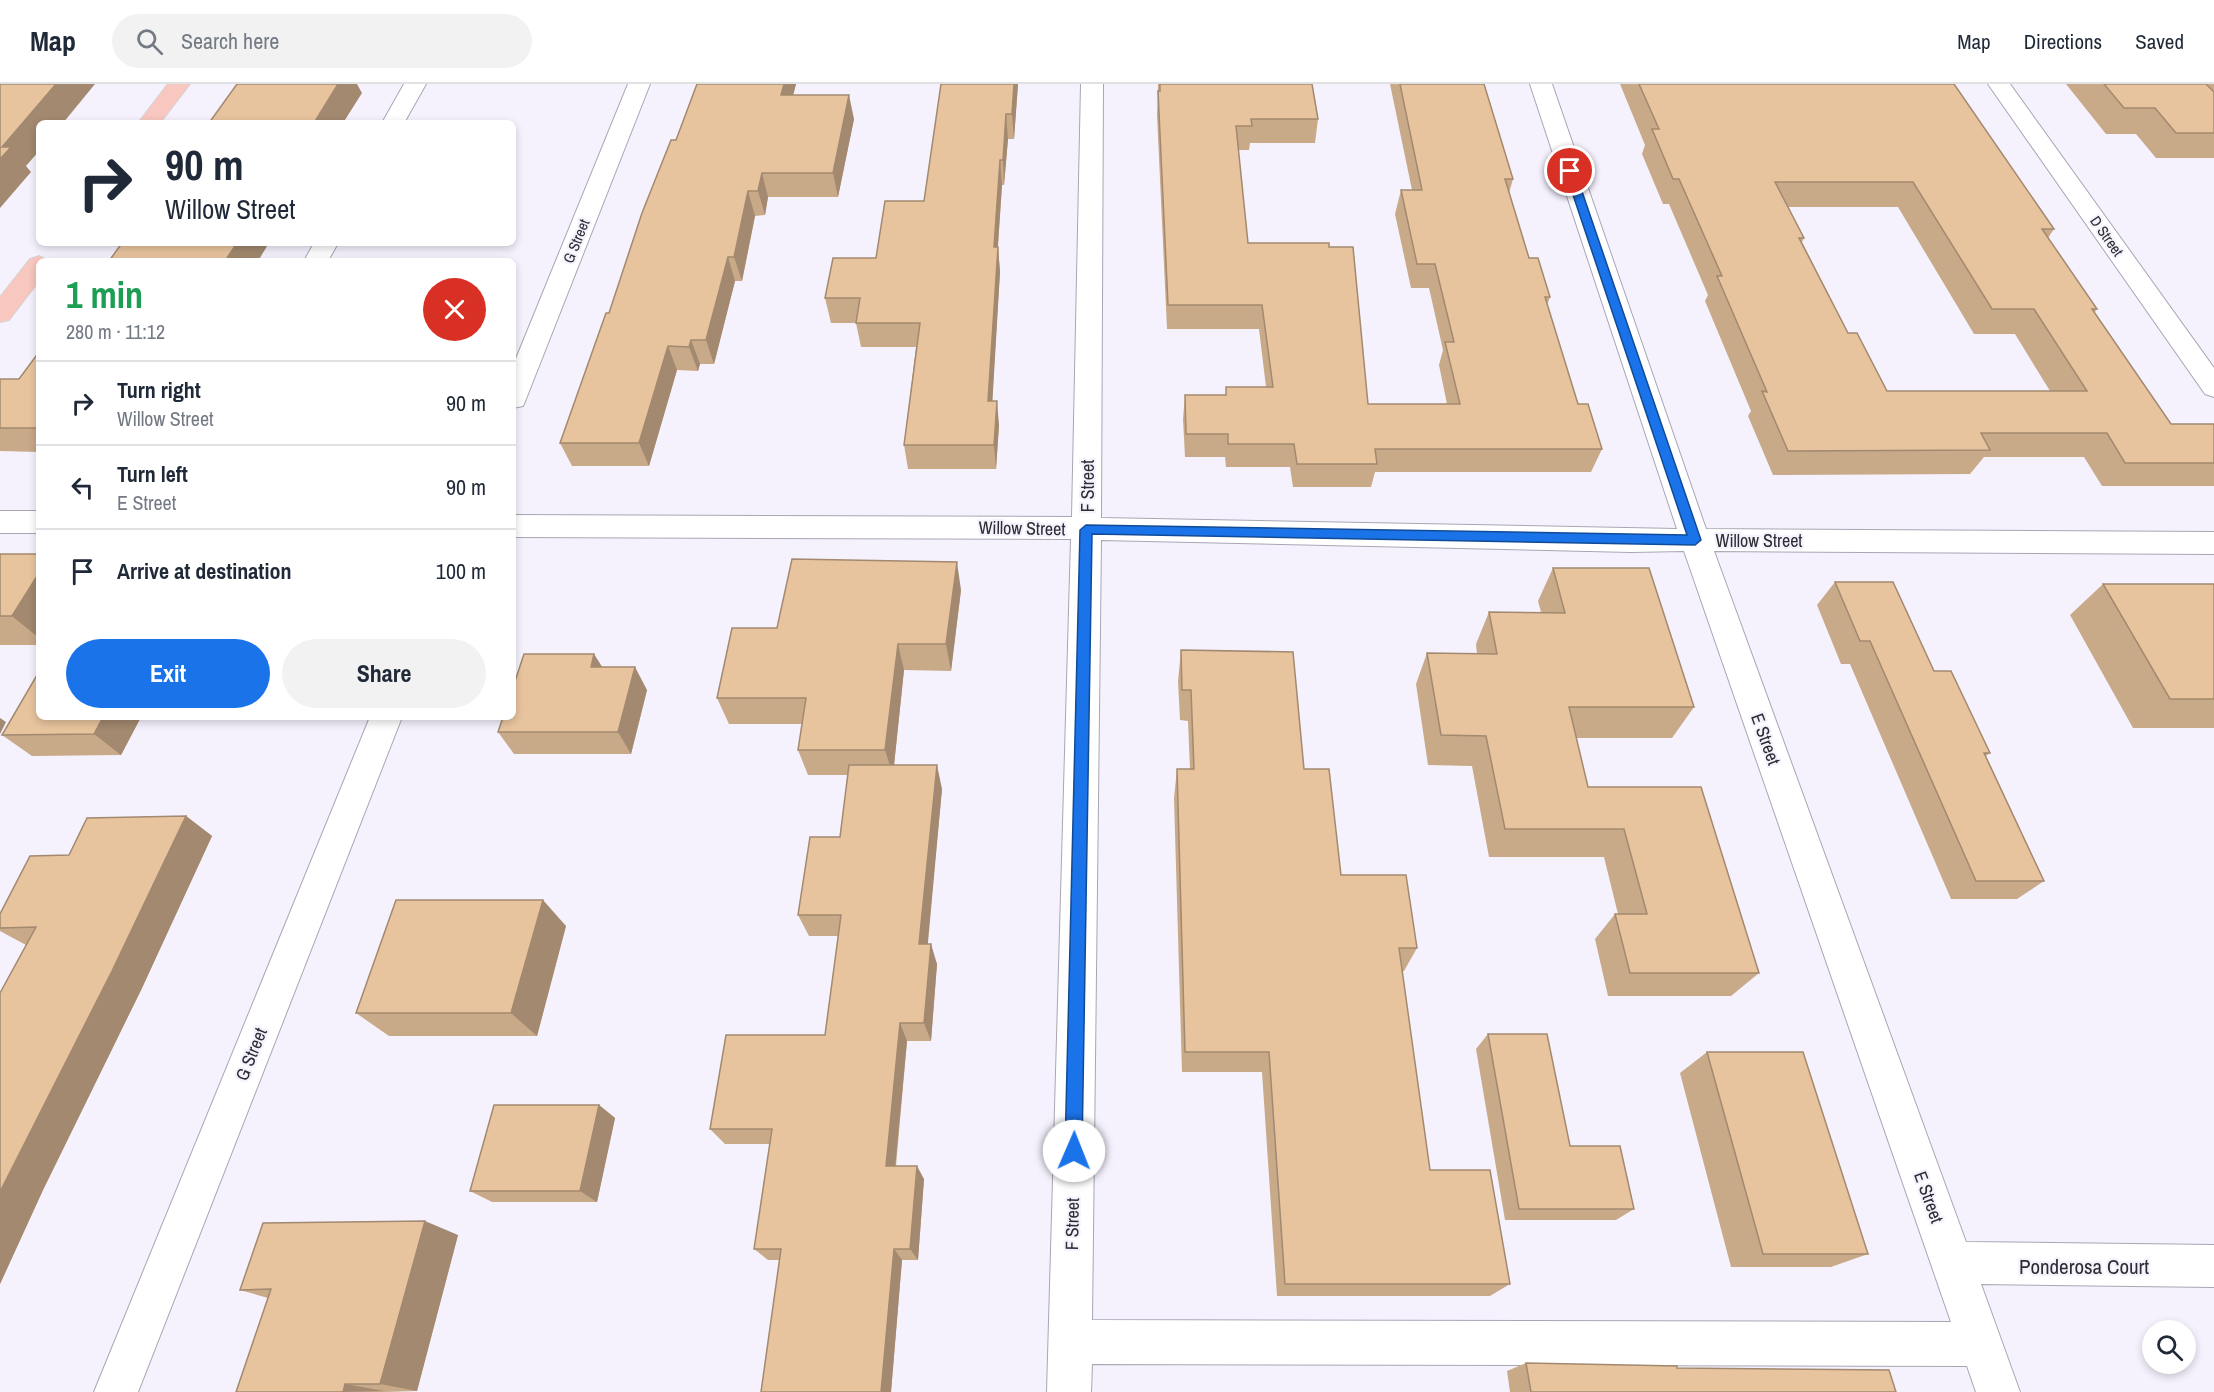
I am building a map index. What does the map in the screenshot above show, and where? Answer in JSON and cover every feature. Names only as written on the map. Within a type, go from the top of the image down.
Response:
[{"type":"main road","points":[[151,120],[179,84]]},
{"type":"main road","points":[[43,258],[53,246]]},
{"type":"main road","points":[[0,314],[36,267]]},
{"type":"street","points":[[395,120],[415,84]]},
{"type":"street","name":"G Street","points":[[516,392],[639,84]]},
{"type":"street","name":"F Street","points":[[1069,1392],[1086,530],[1092,84]]},
{"type":"street","name":"E Street","points":[[1541,84],[1695,540],[1998,1392]]},
{"type":"street","name":"D Street","points":[[1999,84],[2214,388]]},
{"type":"street","points":[[0,522],[36,522]]},
{"type":"street","name":"Willow Street","points":[[516,526],[1018,527],[1695,540],[2214,543]]},
{"type":"street","name":"G Street","points":[[116,1392],[385,720]]},
{"type":"street","name":"Ponderosa Court","points":[[1953,1263],[2214,1266]]},
{"type":"street","points":[[1070,1342],[1980,1344]]},
{"type":"building","points":[[0,84],[56,84],[2,147],[11,147],[0,159]]},
{"type":"building","points":[[237,84],[338,84],[316,120],[211,120]]},
{"type":"building","points":[[697,84],[784,84],[781,95],[849,95],[833,173],[762,173],[758,191],[748,191],[734,257],[728,257],[706,340],[691,340],[689,347],[668,346],[639,443],[560,443],[606,313],[609,313],[642,213],[671,140],[676,140]]},
{"type":"building","points":[[941,84],[1014,84],[1012,114],[1006,114],[1003,160],[1000,160],[994,247],[998,247],[988,401],[997,401],[994,445],[904,445],[920,323],[856,323],[860,298],[825,298],[833,258],[876,258],[885,201],[924,201]]},
{"type":"building","points":[[1160,84],[1312,84],[1318,119],[1251,119],[1252,126],[1236,126],[1248,243],[1329,243],[1329,247],[1353,247],[1368,404],[1460,404],[1445,342],[1454,342],[1435,264],[1417,264],[1401,190],[1422,190],[1400,84],[1484,84],[1513,179],[1505,179],[1529,258],[1538,258],[1550,297],[1545,297],[1578,404],[1588,404],[1602,449],[1375,449],[1377,464],[1297,464],[1294,444],[1228,444],[1228,434],[1186,434],[1185,395],[1226,395],[1226,387],[1273,387],[1262,305],[1168,305],[1158,91],[1160,91]]},
{"type":"building","points":[[1639,84],[1954,84],[2054,229],[2042,229],[2097,309],[2092,309],[2171,424],[2214,424],[2214,463],[2125,463],[2107,433],[1981,433],[1990,450],[1788,451],[1762,391],[1767,392],[1717,276],[1722,276],[1679,179],[1673,179],[1652,129],[1659,129]],"holes":[[[1775,182],[1913,182],[1992,309],[2034,309],[2087,391],[1887,391],[1857,333],[1848,333],[1799,238],[1804,238]]]},
{"type":"building","points":[[2104,84],[2206,84],[2214,92],[2214,133],[2176,133],[2155,108],[2124,108]]},
{"type":"building","points":[[120,246],[235,246],[227,258],[111,258]]},
{"type":"building","points":[[36,356],[36,428],[0,428],[0,379],[19,379]]},
{"type":"building","points":[[0,554],[36,554],[36,578],[12,616],[0,616]]},
{"type":"building","points":[[792,559],[957,562],[946,644],[898,644],[885,750],[798,750],[806,698],[717,698],[732,628],[777,628]]},
{"type":"building","points":[[1553,568],[1649,568],[1694,707],[1569,707],[1588,787],[1701,787],[1759,973],[1630,973],[1615,914],[1647,914],[1624,829],[1505,829],[1486,736],[1441,735],[1427,653],[1497,654],[1489,612],[1565,613]]},
{"type":"building","points":[[1835,582],[1893,582],[1934,671],[1951,671],[1990,753],[1984,753],[2044,881],[1976,881],[1870,641],[1860,641]]},
{"type":"building","points":[[2103,584],[2214,584],[2214,699],[2170,699]]},
{"type":"building","points":[[1181,650],[1293,652],[1304,769],[1329,769],[1341,875],[1406,875],[1417,948],[1399,948],[1430,1170],[1490,1170],[1510,1284],[1285,1284],[1269,1052],[1185,1052],[1177,769],[1194,769],[1191,690],[1182,690]]},
{"type":"building","points":[[524,654],[594,654],[591,667],[635,667],[618,732],[498,732],[502,720],[516,720],[516,678]]},
{"type":"building","points":[[36,677],[36,720],[101,720],[94,734],[2,735]]},
{"type":"building","points":[[849,765],[937,765],[919,944],[931,944],[924,1023],[900,1023],[886,1166],[917,1166],[910,1249],[894,1249],[881,1392],[761,1392],[781,1249],[754,1249],[772,1129],[710,1129],[726,1035],[825,1035],[841,915],[798,915],[810,837],[840,837]]},
{"type":"building","points":[[186,816],[112,971],[0,1192],[0,993],[36,927],[0,928],[0,914],[30,856],[69,855],[87,818]]},
{"type":"building","points":[[396,900],[543,900],[511,1013],[356,1013]]},
{"type":"building","points":[[1488,1034],[1547,1034],[1570,1146],[1620,1146],[1634,1209],[1519,1209]]},
{"type":"building","points":[[1707,1052],[1803,1052],[1868,1254],[1763,1254]]},
{"type":"building","points":[[494,1105],[599,1105],[580,1191],[470,1191]]},
{"type":"building","points":[[425,1221],[380,1384],[345,1384],[343,1392],[236,1392],[271,1289],[240,1290],[263,1223]]},
{"type":"building","points":[[1526,1363],[1677,1366],[1677,1368],[1889,1370],[1896,1392],[1531,1392]]},
{"type":"route","points":[[1074,1151],[1086,530],[1631,541],[1695,540],[1570,171]]}]
